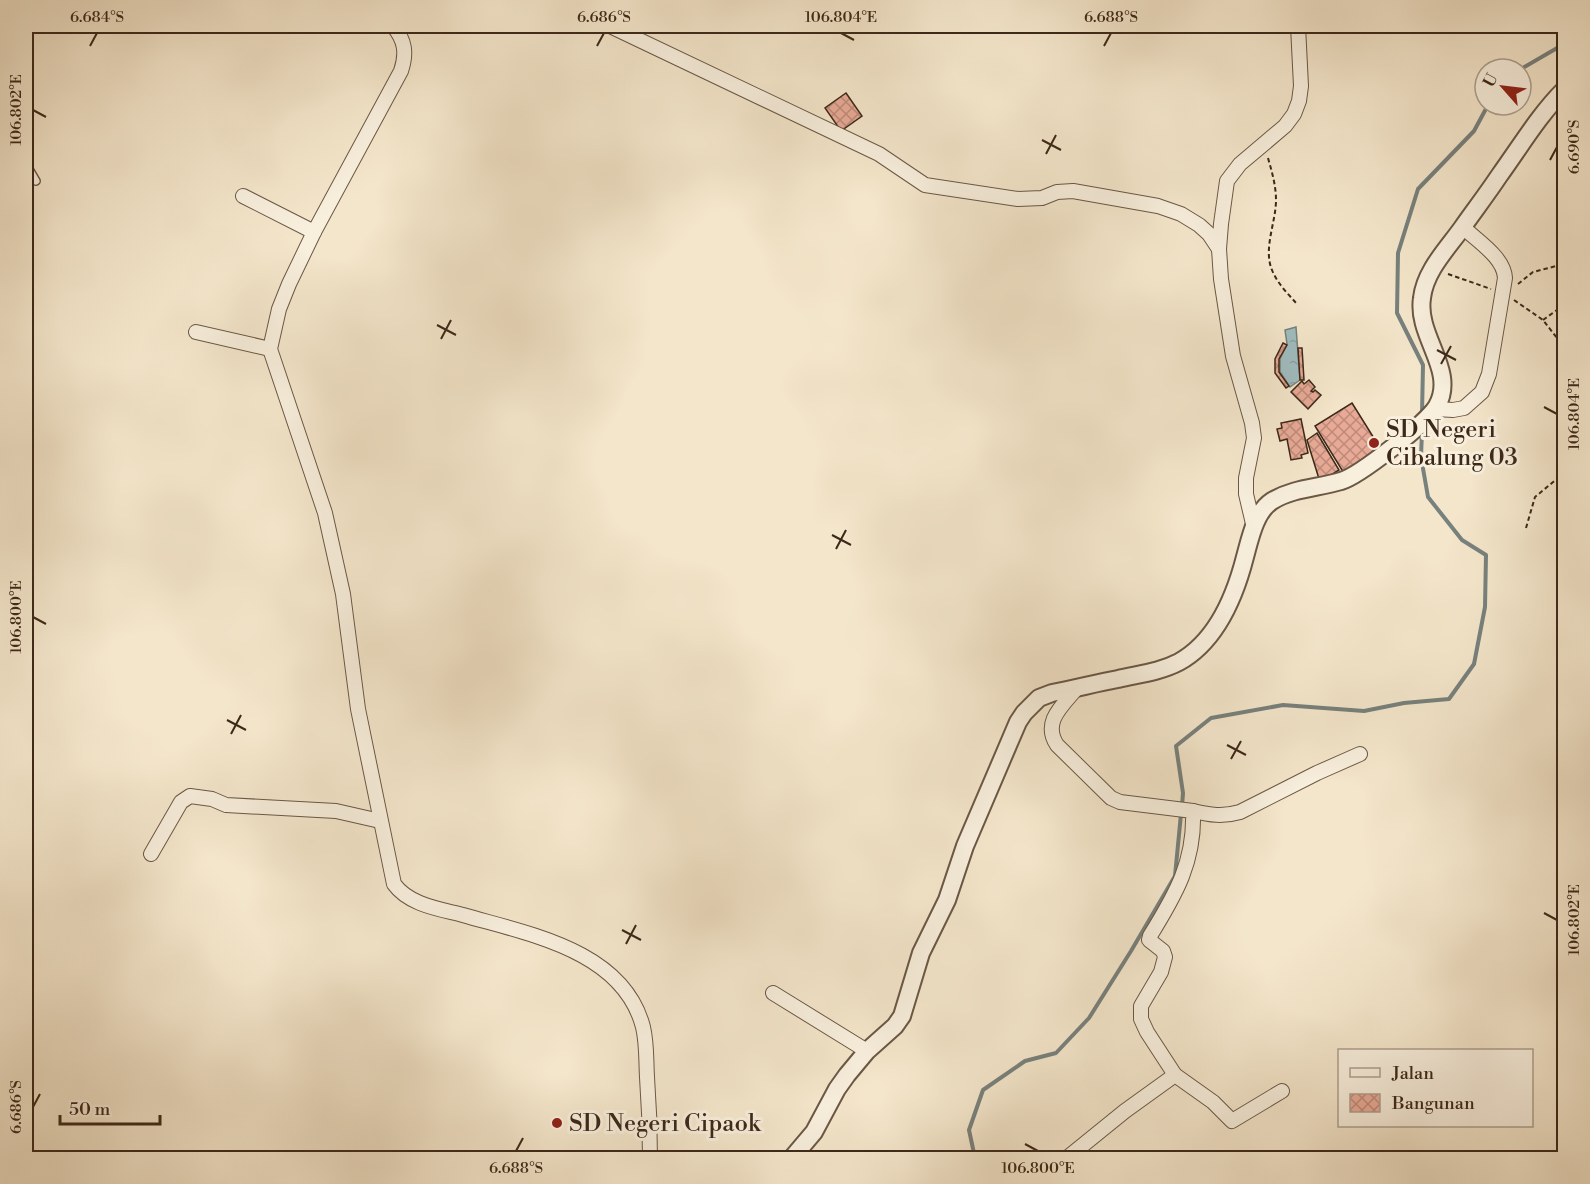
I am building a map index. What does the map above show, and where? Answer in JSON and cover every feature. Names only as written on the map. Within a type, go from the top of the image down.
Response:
[{"type":"street","points":[[393,26],[401,35],[404,46],[405,60],[401,71],[314,232],[289,284],[279,309],[270,349],[325,513],[343,594],[358,709],[394,884],[400,892],[431,906],[536,936],[570,950],[604,968],[627,993],[639,1017],[647,1047],[650,1158]]},
{"type":"street","points":[[610,26],[879,154],[925,185],[1018,199],[1042,198],[1057,192],[1073,191],[1158,206],[1181,214],[1199,225],[1209,234],[1219,249]]},
{"type":"street","points":[[1254,528],[1246,494],[1246,478],[1254,438],[1233,356],[1221,279],[1219,249],[1227,181],[1239,165],[1285,126],[1294,114],[1299,101],[1301,86],[1298,26]]},
{"type":"street","points":[[792,1158],[814,1132],[837,1089],[867,1051],[895,1026],[902,1016],[921,953],[947,900],[965,846],[1018,722],[1024,713],[1039,698],[1052,693],[1147,674],[1178,663],[1194,651],[1219,622],[1240,575],[1260,514],[1273,500],[1293,490],[1321,487],[1348,479],[1374,463],[1433,411],[1441,398],[1443,379],[1423,326],[1422,298],[1425,285],[1439,260],[1532,128],[1564,90]]},
{"type":"street","points":[[243,196],[314,232]]},
{"type":"street","points":[[1433,411],[1464,408],[1482,392],[1489,374],[1505,278],[1505,270],[1501,262],[1462,227]]},
{"type":"street","points":[[196,332],[270,349]]},
{"type":"street","points":[[1077,688],[1059,709],[1052,722],[1052,737],[1057,745],[1111,798],[1120,802],[1226,816],[1240,812],[1317,772],[1360,754]]},
{"type":"street","points":[[151,854],[181,802],[190,796],[212,799],[226,805],[336,810],[380,821]]},
{"type":"street","points":[[1187,810],[1192,846],[1173,899],[1150,936],[1149,940],[1163,951],[1165,957],[1161,972],[1139,1012],[1147,1032],[1175,1075],[1213,1102],[1232,1121],[1282,1091]]},
{"type":"street","points":[[773,993],[867,1051]]},
{"type":"street","points":[[1067,1158],[1125,1111],[1175,1075]]},
{"type":"lane","points":[[26,164],[36,181]]},
{"type":"path","points":[[1263,145],[1274,177],[1276,200],[1269,252],[1271,269],[1278,282],[1297,304]]},
{"type":"path","points":[[1511,299],[1543,320],[1564,347]]},
{"type":"path","points":[[1543,320],[1564,305]]},
{"type":"path","points":[[1564,390],[1560,396],[1559,414],[1564,423]]},
{"type":"path","points":[[1526,528],[1535,497],[1564,473]]},
{"type":"water","points":[[1296,327],[1300,380],[1290,387],[1280,372],[1280,359],[1287,344],[1285,330]]},
{"type":"building","points":[[846,93],[862,116],[841,131],[825,108]]},
{"type":"building","points":[[1283,343],[1287,345],[1279,359],[1279,372],[1289,386],[1286,388],[1275,373],[1275,359]]},
{"type":"building","points":[[1298,348],[1302,348],[1304,380],[1300,380]]},
{"type":"building","points":[[1309,380],[1315,387],[1311,391],[1315,390],[1321,395],[1308,409],[1291,392],[1302,381],[1304,384]]},
{"type":"building","points":[[1352,403],[1382,451],[1345,475],[1315,426]]},
{"type":"building","points":[[1301,419],[1308,453],[1301,455],[1302,458],[1291,460],[1287,439],[1280,441],[1277,429],[1282,428],[1281,423]]},
{"type":"building","points":[[1317,433],[1339,470],[1320,482],[1307,440]]},
{"type":"waterway","points":[[1533,62],[1564,44]]},
{"type":"waterway","points":[[1422,414],[1423,365],[1397,313],[1398,253],[1418,189],[1474,131],[1482,117]]},
{"type":"waterway","points":[[1182,806],[1183,793],[1176,746],[1211,718],[1283,705],[1364,711],[1404,703],[1449,699],[1474,664],[1485,607],[1486,555],[1462,540],[1428,497],[1421,457],[1422,431]]},
{"type":"waterway","points":[[975,1158],[969,1130],[983,1090],[1025,1061],[1056,1053],[1089,1018],[1175,876],[1181,814]]},
{"type":"place","name":"SD Negeri Cibalung 03","points":[[1374,443]]},
{"type":"place","name":"SD Negeri Cipaok","points":[[557,1123]]}]
